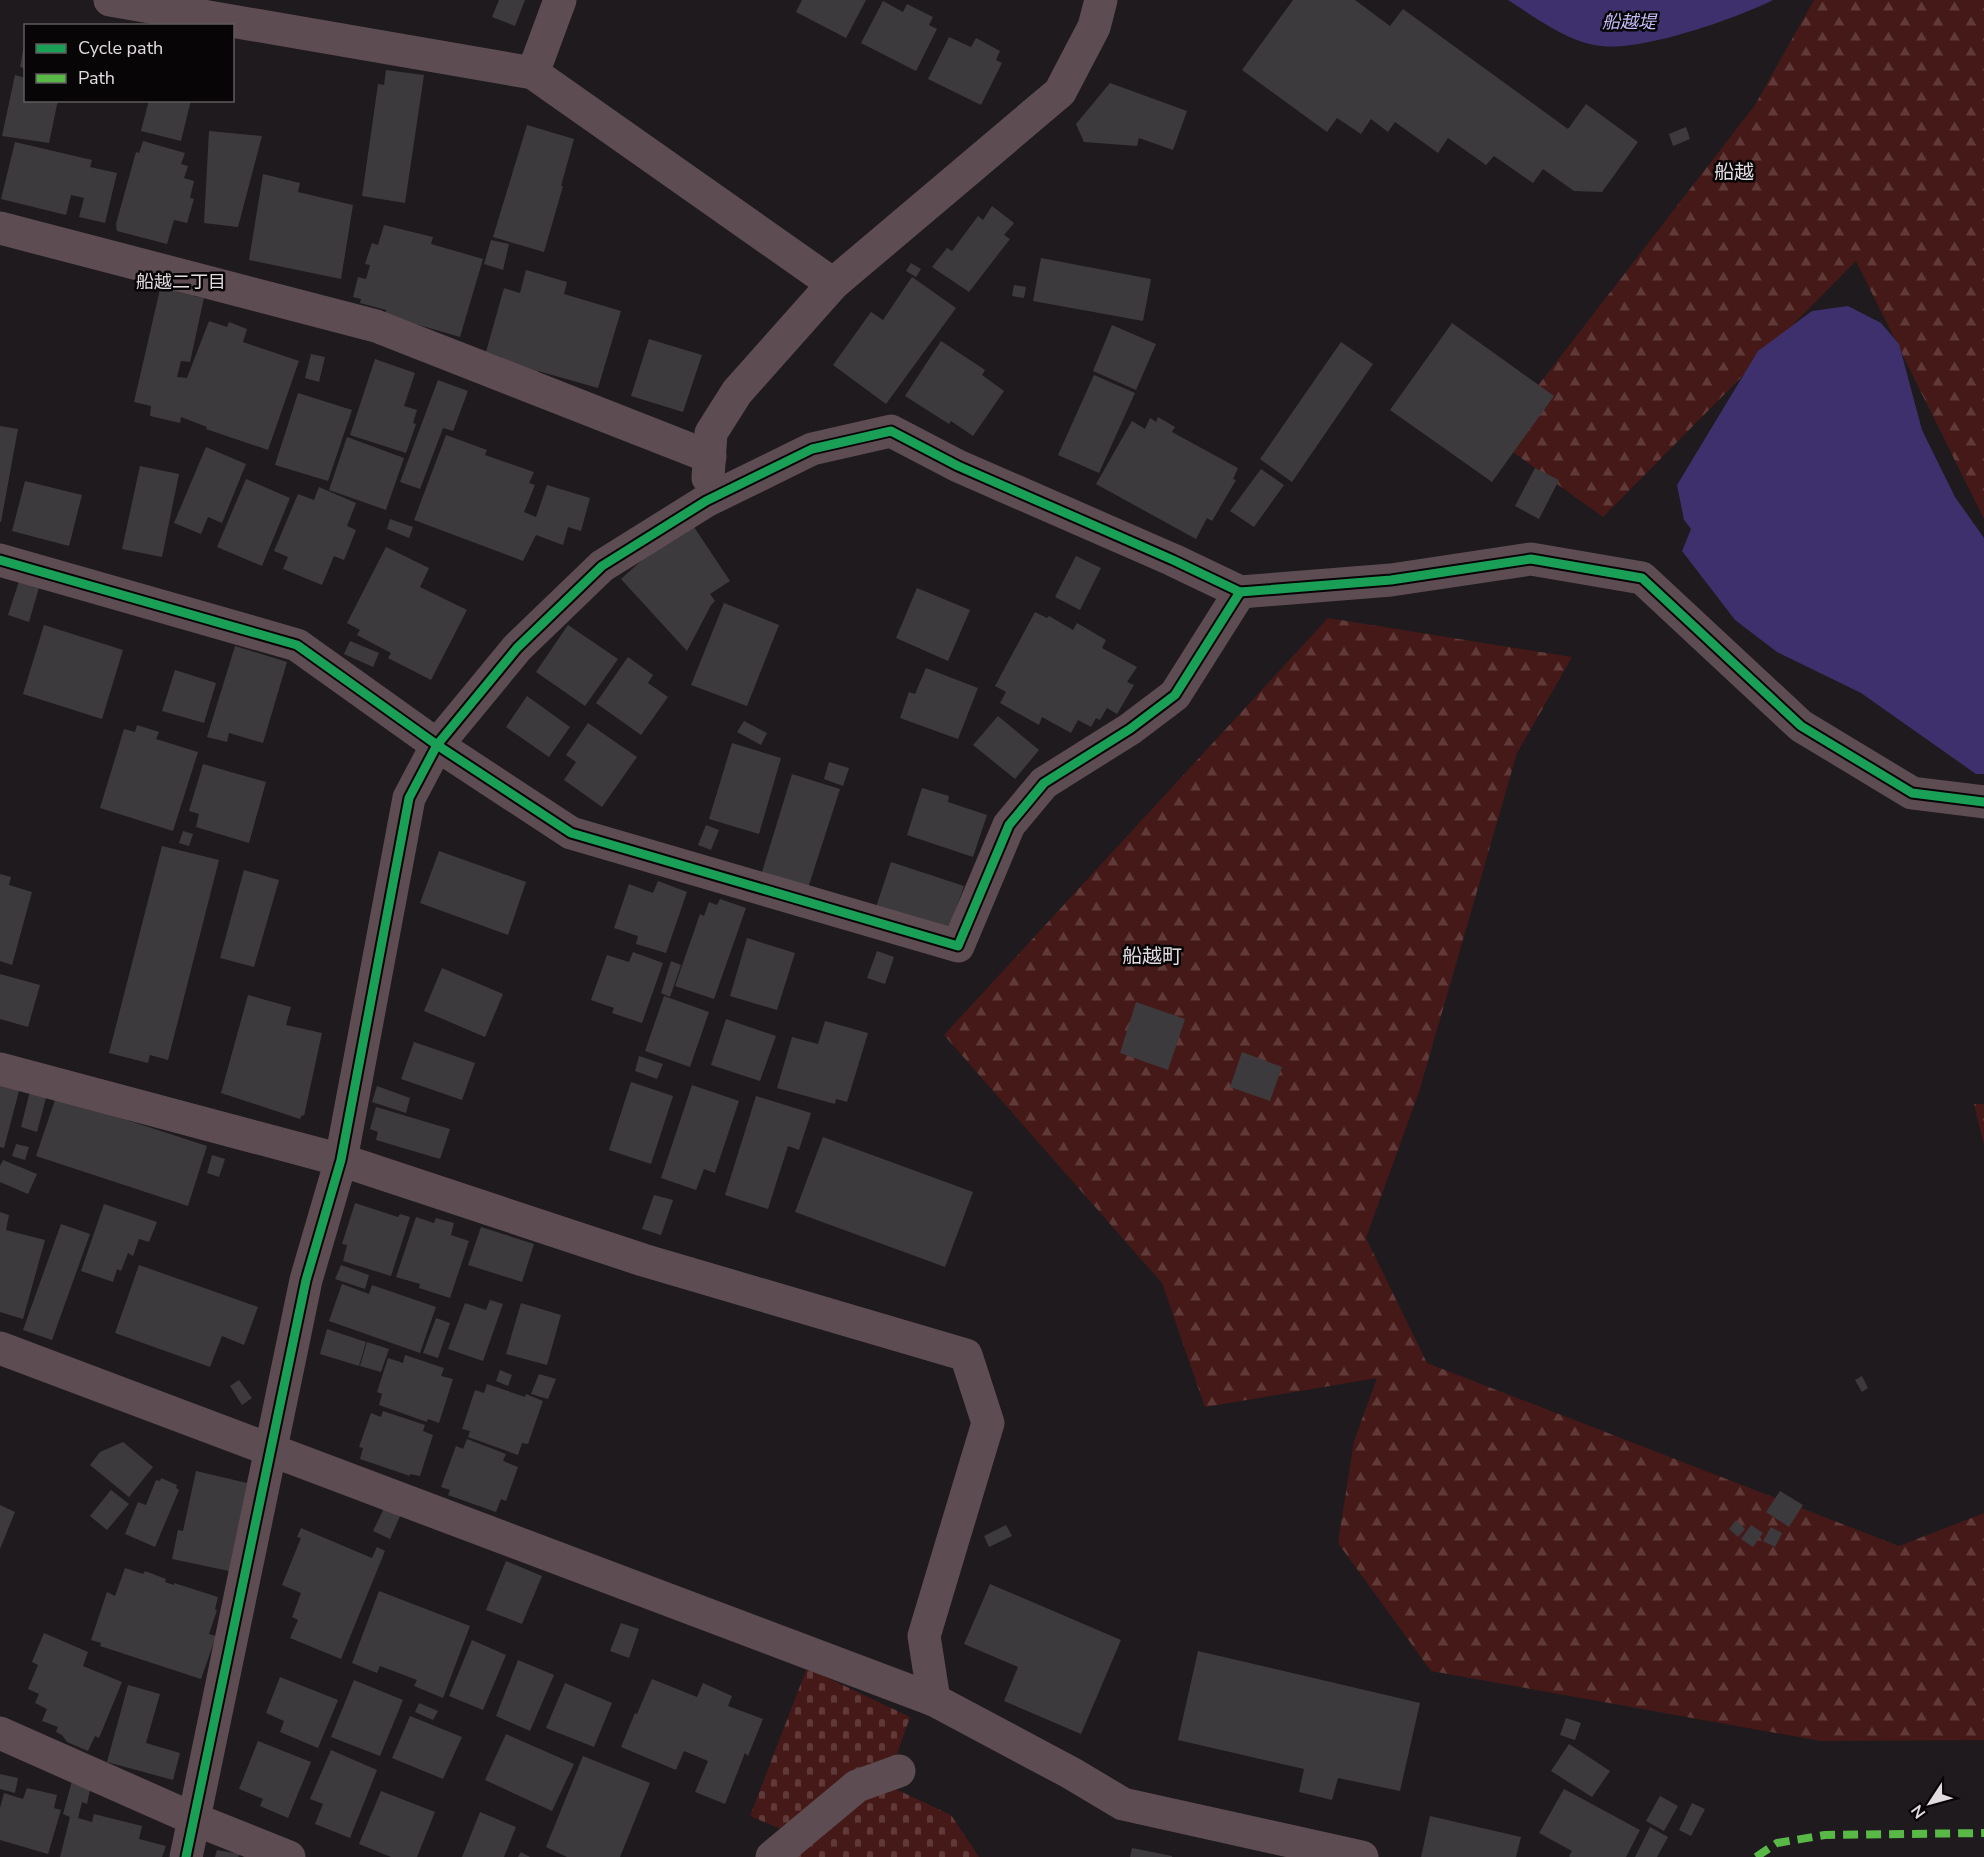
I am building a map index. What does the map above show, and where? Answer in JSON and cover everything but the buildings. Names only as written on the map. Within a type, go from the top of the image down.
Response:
[{"type":"street","points":[[110,0],[533,73],[834,285]]},
{"type":"street","points":[[533,73],[560,0]]},
{"type":"street","points":[[706,501],[711,433],[737,392],[834,285],[1059,92],[1094,27],[1101,0]]},
{"type":"street","points":[[0,228],[376,326],[710,457]]},
{"type":"street","points":[[186,1857],[306,1280],[340,1160],[408,798],[437,745],[517,648],[602,566],[706,501],[812,449],[891,431],[958,466],[1153,551],[1240,592],[1391,580],[1532,559],[1642,578],[1801,726],[1912,793],[1984,802]]},
{"type":"street","points":[[0,560],[297,645],[437,745],[571,833],[958,946],[1009,825],[1044,783],[1130,729],[1175,695],[1240,592]]},
{"type":"street","points":[[0,1069],[340,1160],[643,1260],[966,1355],[988,1423],[924,1636],[934,1700]]},
{"type":"street","points":[[0,1348],[934,1700],[1071,1773],[1123,1804],[1362,1857]]},
{"type":"street","points":[[0,1733],[194,1819],[290,1857]]},
{"type":"street","points":[[772,1857],[857,1786],[899,1772]]},
{"type":"green space","points":[[1814,0],[1984,0],[1984,519],[1856,261],[1603,517],[1496,440],[1755,105]]},
{"type":"green space","points":[[1328,618],[1572,657],[1517,753],[1419,1092],[1366,1238],[1427,1363],[1899,1546],[1984,1513],[1984,1740],[1821,1741],[1431,1671],[1338,1543],[1354,1441],[1377,1378],[1205,1407],[1162,1283],[944,1035]]},
{"type":"green space","points":[[1974,1104],[1984,1104],[1984,1145]]},
{"type":"green space","points":[[807,1668],[910,1717],[895,1760],[783,1830],[750,1816]]},
{"type":"green space","points":[[889,1786],[951,1815],[979,1857],[787,1857],[866,1792]]},
{"type":"water","name":"船越堤","points":[[1508,0],[1773,0],[1736,16],[1664,39],[1641,44],[1602,46],[1565,35]]},
{"type":"water","points":[[1848,306],[1881,323],[1899,344],[1922,430],[1955,497],[1984,538],[1984,774],[1976,774],[1861,693],[1777,652],[1735,620],[1682,551],[1691,529],[1684,520],[1677,485],[1758,351],[1812,311]]},
{"type":"marked path","points":[[1756,1857],[1777,1843],[1825,1835],[1984,1833]]},
{"type":"cycle path","points":[[186,1857],[306,1280],[341,1160],[409,798],[437,745],[517,648],[602,566],[706,501],[812,449],[891,431],[958,466],[1173,560],[1240,592],[1391,580],[1531,559],[1642,578],[1801,726],[1912,793],[1984,802]]},
{"type":"cycle path","points":[[0,560],[297,645],[437,745],[571,833],[958,946],[1009,825],[1044,783],[1130,729],[1175,695],[1240,592]]},
{"type":"district","name":"船越","points":[[1734,172]]},
{"type":"district","name":"船越二丁目","points":[[181,282]]},
{"type":"district","name":"船越町","points":[[1152,956]]}]
